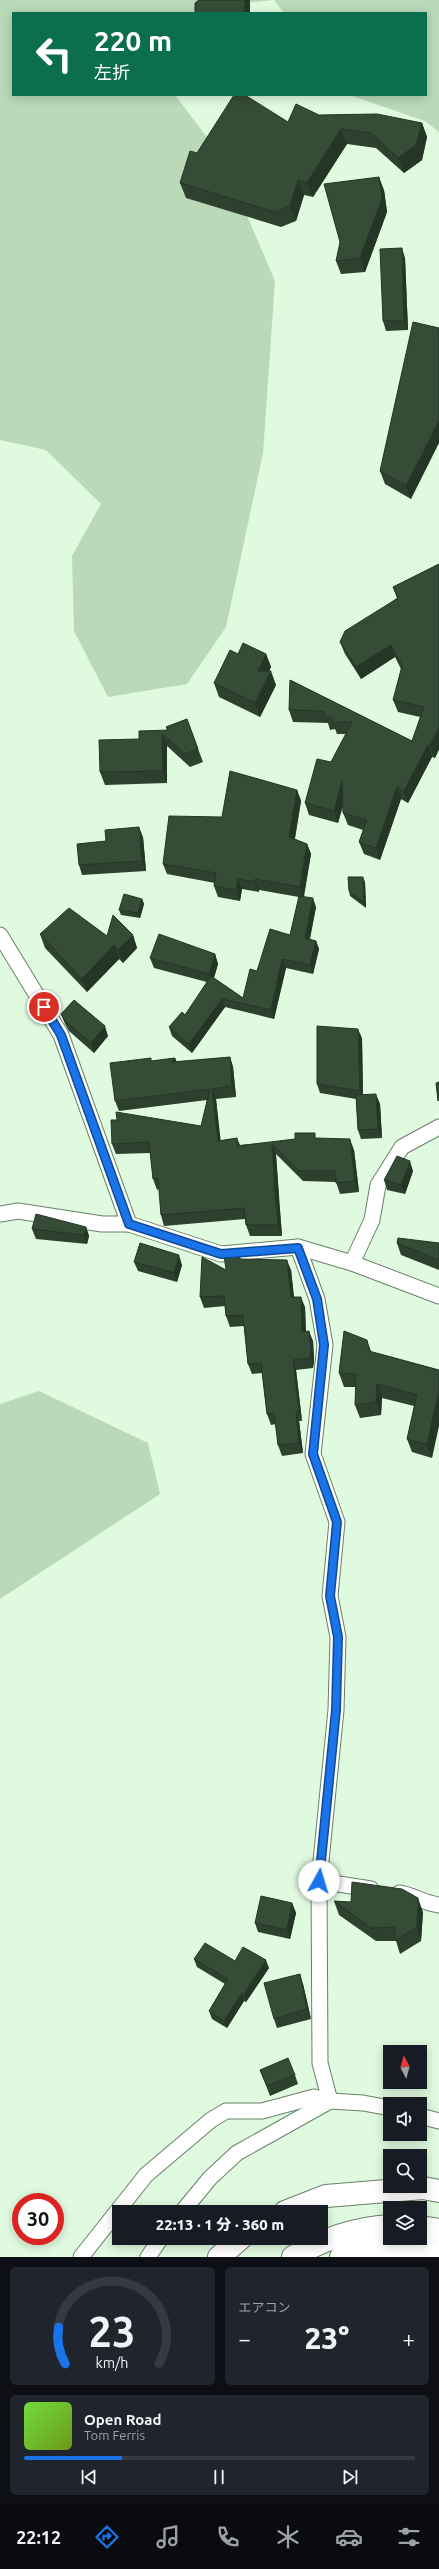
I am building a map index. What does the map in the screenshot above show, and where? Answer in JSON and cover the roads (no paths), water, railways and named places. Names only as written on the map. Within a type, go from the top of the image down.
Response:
[{"type":"main road","points":[[303,2205],[326,2196],[368,2190],[423,2188],[439,2191]]},
{"type":"main road","points":[[293,2257],[306,2249],[348,2233],[383,2227]]},
{"type":"main road","points":[[427,2228],[439,2230]]},
{"type":"main road","points":[[219,2257],[233,2245]]},
{"type":"main road","points":[[341,2257],[381,2247],[410,2247],[439,2252]]},
{"type":"street","points":[[0,935],[61,1035],[129,1224]]},
{"type":"street","points":[[352,1264],[372,1220],[378,1185],[402,1147],[439,1127]]},
{"type":"street","points":[[0,1214],[18,1212],[102,1224],[129,1224],[221,1254],[298,1248],[352,1264],[439,1296]]},
{"type":"street","points":[[298,1248],[317,1299],[324,1345],[313,1454],[337,1522],[330,1596],[338,1637],[336,1710],[319,1881],[320,2063],[330,2101]]},
{"type":"street","points":[[319,1881],[410,1894],[425,1903],[439,1905]]},
{"type":"street","points":[[81,2257],[146,2175],[211,2120],[226,2111],[262,2111],[314,2097],[330,2101],[363,2103],[383,2107]]},
{"type":"street","points":[[188,2205],[210,2178],[237,2153],[330,2101]]},
{"type":"street","points":[[427,2118],[439,2121]]},
{"type":"street","points":[[148,2257],[156,2245]]}]
